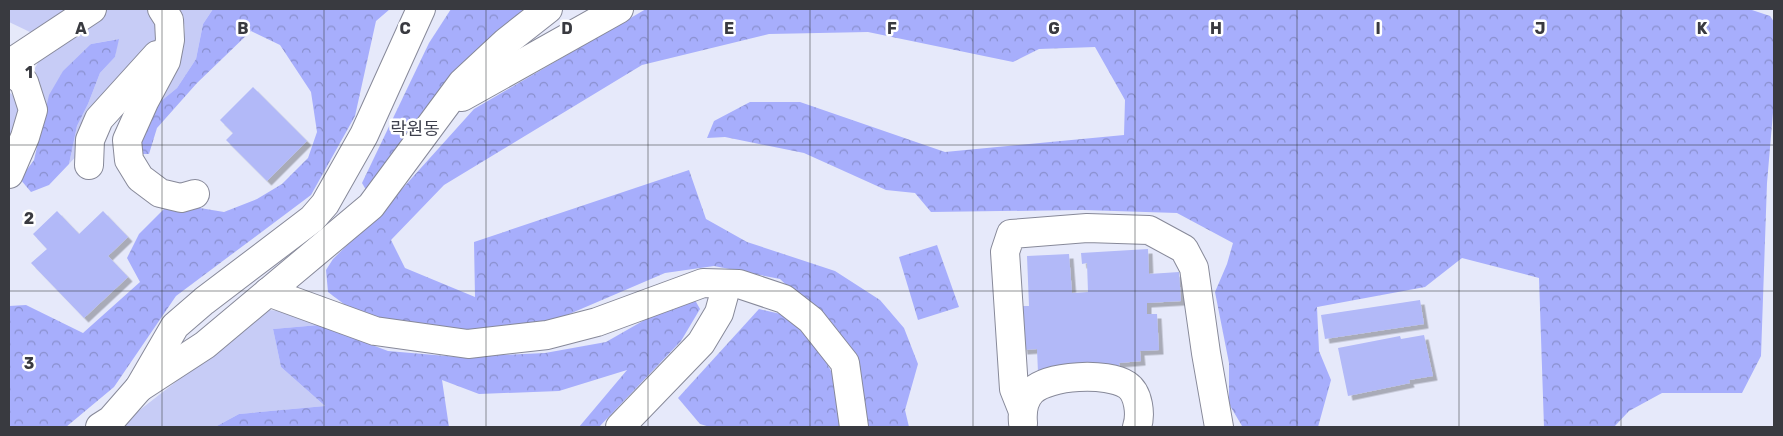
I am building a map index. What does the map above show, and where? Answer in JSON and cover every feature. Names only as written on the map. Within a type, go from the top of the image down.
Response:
[{"type":"street","points":[[9,64],[92,9]]},
{"type":"street","points":[[162,9],[169,20],[170,40],[166,61],[144,102],[127,140],[129,160],[140,178],[160,193],[181,198],[195,194]]},
{"type":"street","points":[[100,427],[111,420],[139,388],[175,326],[204,301],[312,219],[325,204],[364,135],[421,9]]},
{"type":"street","points":[[139,388],[205,345],[371,206],[462,83],[506,42],[548,9]]},
{"type":"street","points":[[443,108],[619,9]]},
{"type":"street","points":[[89,164],[90,140],[99,119],[170,40]]},
{"type":"street","points":[[9,70],[24,82],[33,110],[25,137],[9,174]]},
{"type":"street","points":[[1022,418],[1014,389],[1005,252],[1011,234],[1086,228],[1149,230],[1184,250],[1194,268],[1219,427]]},
{"type":"street","points":[[268,292],[376,332],[468,344],[547,335],[597,322],[703,283],[739,284],[784,299],[811,320],[845,363],[854,427]]},
{"type":"street","points":[[620,427],[701,343],[719,313],[727,284]]},
{"type":"street","points":[[1022,418],[1031,392],[1052,381],[1075,377],[1109,379],[1128,385],[1137,399],[1140,419],[1137,427]]},
{"type":"shaded area","points":[[9,9],[78,9],[44,32],[30,32],[9,22]]},
{"type":"shaded area","points":[[105,9],[156,9],[159,39],[80,152],[69,164],[77,126],[100,73],[115,57],[118,39],[91,44],[40,130],[35,68],[41,57]]},
{"type":"shaded area","points":[[176,9],[213,9],[203,24],[196,59],[177,88],[150,110],[169,78],[180,54],[185,30],[183,19]]},
{"type":"shaded area","points":[[9,92],[17,103],[18,116],[9,143]]},
{"type":"shaded area","points":[[268,310],[284,311],[319,325],[273,329],[281,367],[325,406],[239,414],[215,427],[118,427]]},
{"type":"green space","points":[[213,9],[390,9],[376,21],[355,116],[311,195],[176,296],[114,387],[66,427],[9,427],[9,306],[26,305],[83,333],[140,282],[127,258],[139,234],[170,203],[224,212],[257,199],[282,184],[308,158],[317,132],[311,92],[280,45],[251,31],[197,83],[157,128],[149,154],[141,154],[140,135],[150,110],[177,88],[196,59],[203,24]]},
{"type":"green space","points":[[451,9],[530,9],[369,195],[362,183],[429,43]]},
{"type":"green space","points":[[646,9],[1749,9],[1770,16],[1774,22],[1774,101],[1767,183],[1761,356],[1742,393],[1662,393],[1629,411],[1614,427],[1544,427],[1539,278],[1462,258],[1425,287],[1317,307],[1319,351],[1331,380],[1318,427],[1242,426],[1229,404],[1229,363],[1215,292],[1227,264],[1233,243],[1177,213],[1083,210],[931,212],[915,193],[886,190],[804,153],[725,137],[707,138],[714,121],[750,102],[800,102],[945,152],[1124,135],[1125,100],[1095,47],[1039,49],[1013,62],[868,32],[769,34],[642,65],[444,185],[391,240],[405,268],[475,297],[474,242],[689,170],[706,219],[747,242],[835,271],[880,300],[904,328],[918,364],[905,410],[909,427],[866,427],[843,339],[780,279],[714,266],[665,273],[553,321],[474,331],[401,326],[357,314],[328,292],[326,270],[333,259],[384,209],[474,109]]},
{"type":"green space","points":[[119,39],[115,57],[100,73],[77,126],[69,164],[49,185],[31,192],[20,179],[34,160],[49,95],[63,71],[91,44]]},
{"type":"green space","points":[[937,245],[959,307],[918,320],[899,257]]},
{"type":"green space","points":[[695,300],[700,309],[681,341],[599,427],[579,427],[627,370],[559,391],[479,394],[442,380],[449,427],[215,427],[239,414],[325,406],[281,367],[273,329],[319,325],[388,351],[458,357],[545,353],[606,342],[648,318]]},
{"type":"green space","points":[[759,309],[794,317],[814,339],[832,373],[843,427],[710,427],[700,424],[678,398]]},
{"type":"building","points":[[253,87],[307,141],[267,181],[226,140],[233,133],[220,120]]},
{"type":"building","points":[[57,211],[79,234],[103,211],[128,237],[108,256],[128,277],[84,318],[31,263],[47,249],[33,234]]},
{"type":"building","points":[[1148,249],[1149,274],[1179,272],[1181,301],[1147,303],[1147,314],[1157,314],[1159,350],[1140,351],[1141,361],[1119,363],[1120,368],[1038,373],[1037,349],[1023,350],[1016,306],[1029,306],[1027,256],[1069,254],[1072,293],[1088,292],[1087,263],[1082,264],[1081,253]]},
{"type":"building","points":[[1420,300],[1424,324],[1325,339],[1321,315]]},
{"type":"building","points":[[1424,335],[1433,376],[1409,380],[1410,383],[1348,396],[1338,348],[1400,336],[1401,339]]},
{"type":"district","name":"락원동","points":[[415,129]]}]
